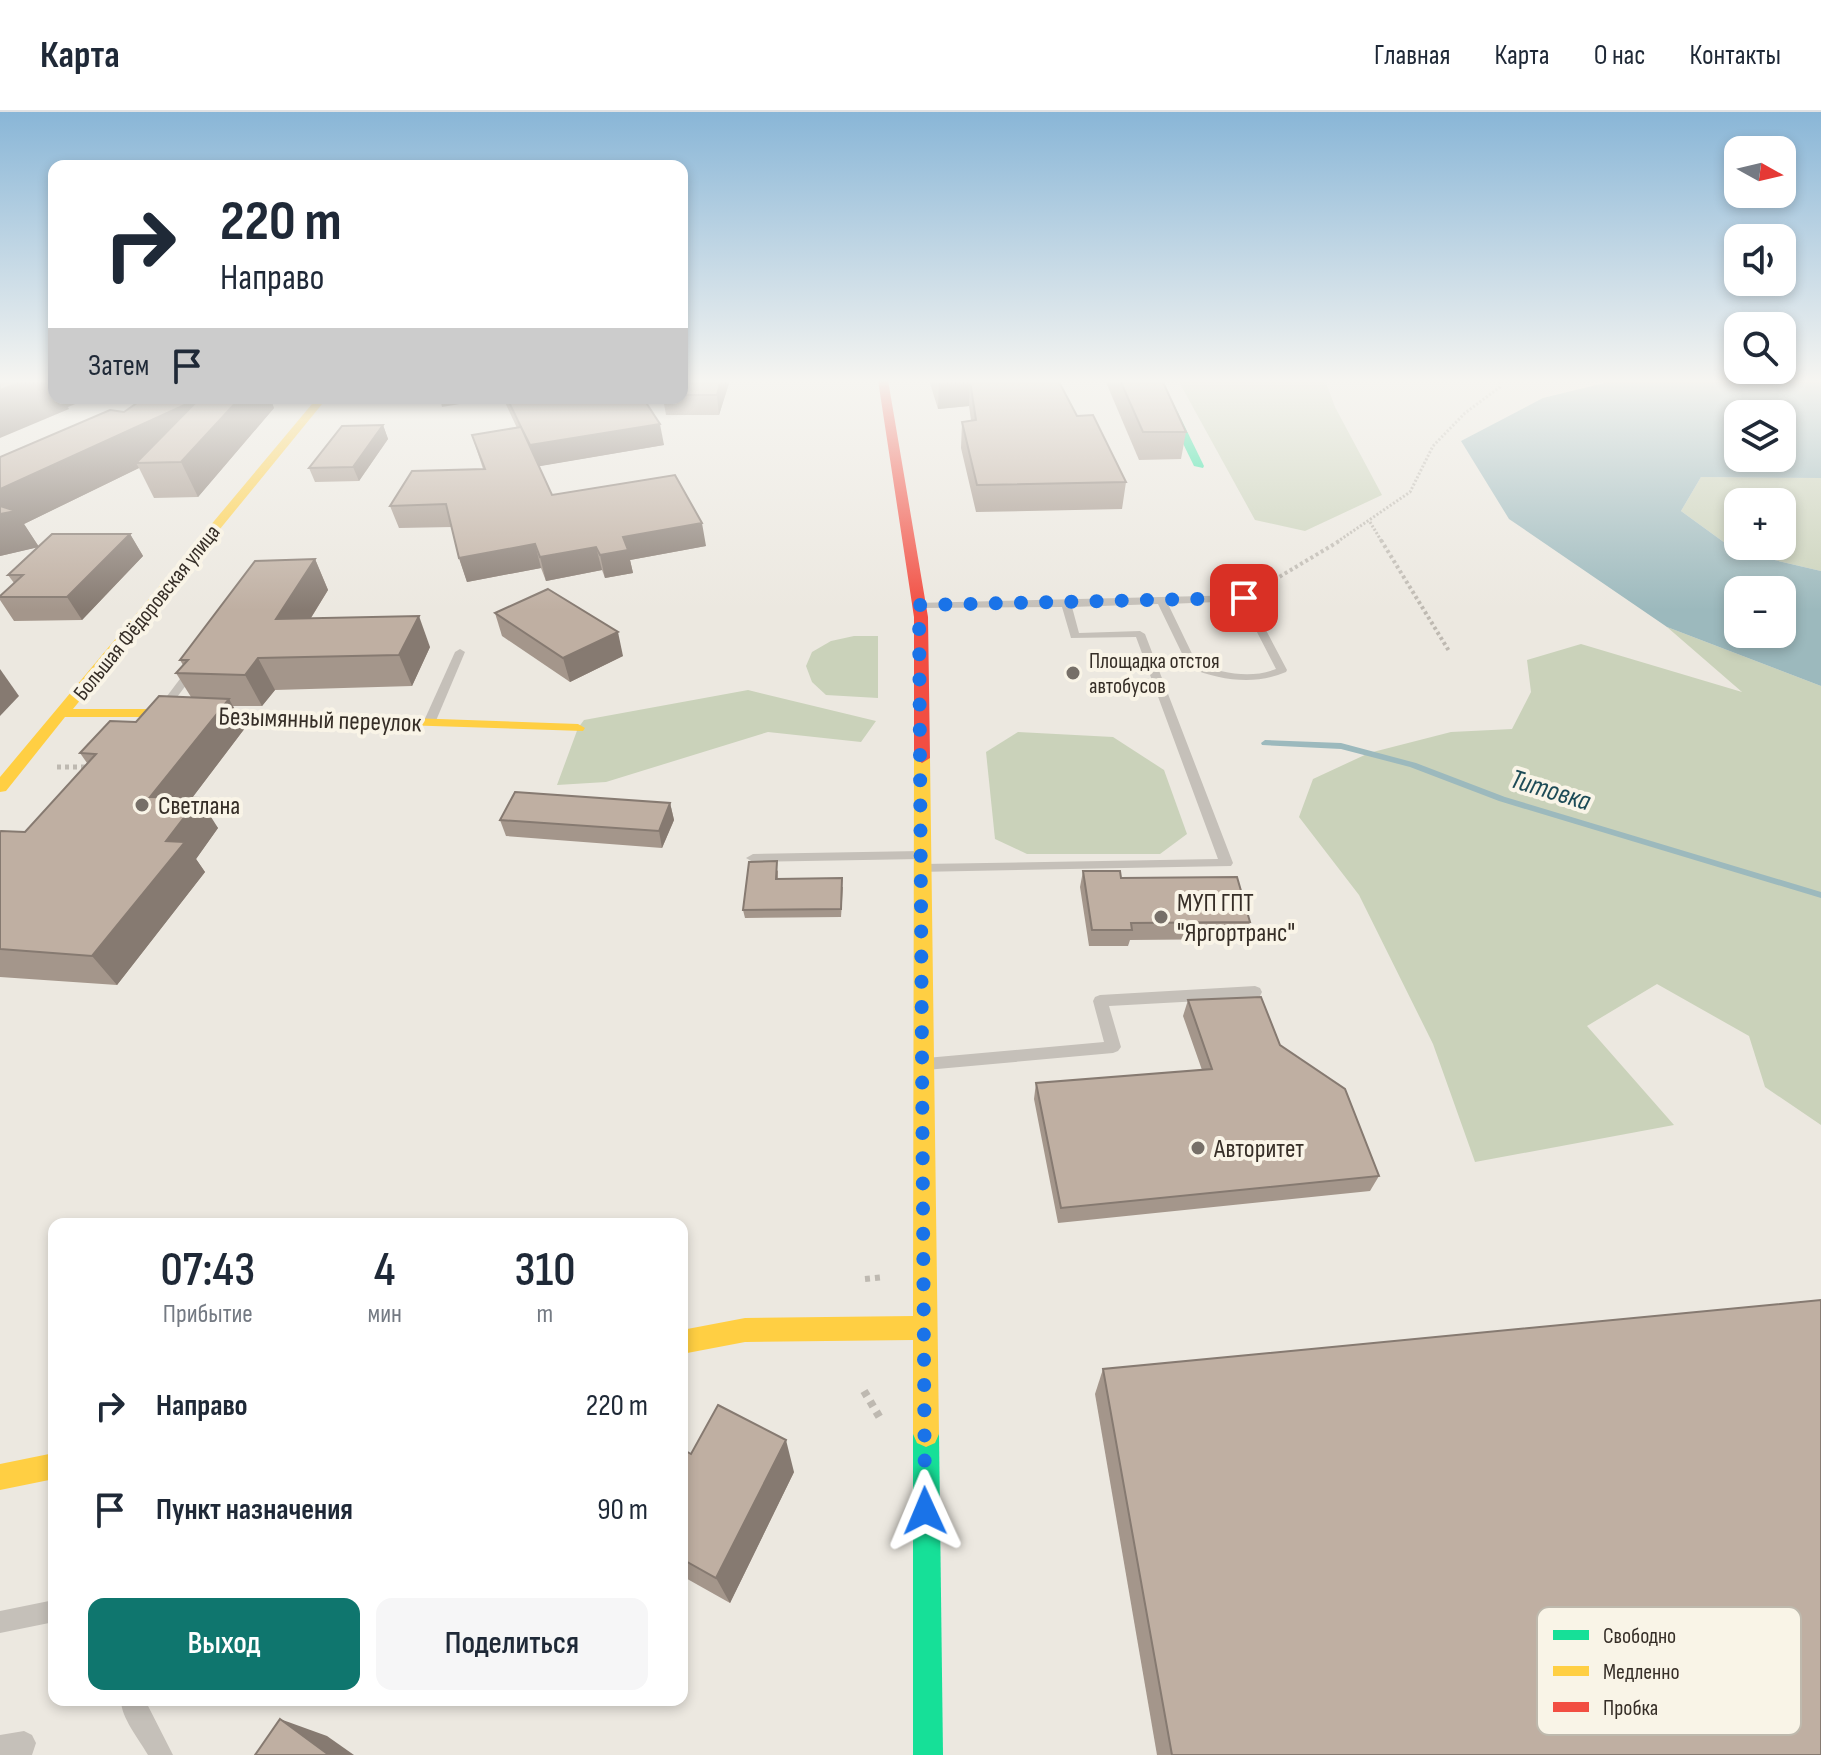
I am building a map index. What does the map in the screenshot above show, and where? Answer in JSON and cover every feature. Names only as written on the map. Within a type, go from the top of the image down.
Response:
[{"type":"street","name":"Большая Фёдоровская улица","points":[[0,787],[274,457]]},
{"type":"street","points":[[895,457],[919,605],[928,1755]]},
{"type":"street","points":[[1194,457],[1199,466]]},
{"type":"street","name":"Безымянный переулок","points":[[63,713],[159,713],[578,728]]},
{"type":"street","points":[[688,1341],[745,1330],[923,1328]]},
{"type":"street","points":[[0,1477],[48,1467]]},
{"type":"lane","points":[[919,605],[1244,598],[1282,670],[1273,675],[1233,677],[1213,674],[1193,666],[1162,602]]},
{"type":"lane","points":[[753,858],[1226,863],[1140,634],[1075,636],[1066,604]]},
{"type":"lane","points":[[429,723],[460,652]]},
{"type":"lane","points":[[159,713],[198,663]]},
{"type":"lane","points":[[922,1064],[1113,1047],[1100,1001],[1255,992]]},
{"type":"lane","points":[[0,1622],[48,1612]]},
{"type":"lane","points":[[133,1706],[161,1755]]},
{"type":"lane","points":[[0,1747],[24,1743],[20,1755]]},
{"type":"path","points":[[1244,598],[1370,522],[1410,492],[1428,457]]},
{"type":"path","points":[[1370,522],[1449,651]]},
{"type":"path","points":[[52,767],[99,767]]},
{"type":"path","points":[[865,1279],[893,1277]]},
{"type":"green space","points":[[1220,457],[1362,457],[1382,495],[1305,531],[1255,520]]},
{"type":"green space","points":[[1701,477],[1821,478],[1821,571],[1774,560],[1796,560],[1796,488],[1724,488],[1724,542],[1681,511]]},
{"type":"green space","points":[[1667,627],[1821,686],[1821,1125],[1765,1087],[1749,1036],[1657,984],[1587,1026],[1674,1125],[1475,1162],[1433,1044],[1359,895],[1299,817],[1313,779],[1369,753],[1451,732],[1512,729],[1531,692],[1527,660],[1581,644],[1742,692]]},
{"type":"green space","points":[[854,636],[878,636],[878,698],[826,695],[812,682],[806,666],[812,652],[831,641]]},
{"type":"green space","points":[[748,690],[876,721],[861,742],[768,732],[606,782],[557,785],[578,728],[584,720]]},
{"type":"green space","points":[[1018,732],[1113,737],[1164,770],[1187,834],[1160,854],[1027,854],[995,839],[986,752]]},
{"type":"water","points":[[1471,457],[1724,457],[1724,472],[1796,472],[1796,457],[1821,457],[1821,478],[1701,477],[1681,511],[1724,542],[1724,560],[1774,560],[1821,571],[1821,686],[1667,627],[1509,519]]},
{"type":"building","points":[[1,457],[71,457],[0,489]]},
{"type":"building","points":[[142,457],[186,457],[181,462],[136,463]]},
{"type":"building","points":[[318,457],[360,457],[353,467],[309,468]]},
{"type":"building","points":[[480,457],[535,457],[552,495],[675,475],[702,523],[623,537],[628,550],[600,555],[596,547],[540,557],[535,544],[459,558],[446,504],[390,506],[412,471],[485,469]]},
{"type":"building","points":[[970,457],[1114,457],[1126,482],[977,485]]},
{"type":"building","points":[[0,506],[16,511],[0,514]]},
{"type":"building","points":[[52,534],[130,534],[67,597],[0,597],[23,575],[8,575]]},
{"type":"building","points":[[315,559],[276,619],[419,616],[399,655],[258,658],[245,675],[176,673],[188,660],[180,660],[255,561]]},
{"type":"building","points":[[548,589],[618,632],[563,658],[495,613]]},
{"type":"building","points":[[159,696],[229,699],[150,797],[199,798],[166,841],[185,842],[92,956],[0,949],[0,832],[25,832],[96,754],[80,753],[110,721],[136,722]]},
{"type":"building","points":[[515,792],[670,803],[659,831],[500,820]]},
{"type":"building","points":[[777,861],[776,879],[842,878],[841,909],[743,910],[749,862]]},
{"type":"building","name":"МУП ГПТ \"Яргортранс\"","points":[[1083,871],[1120,871],[1121,878],[1237,877],[1250,922],[1131,923],[1132,930],[1092,930]]},
{"type":"building","name":"Авторитет","points":[[1261,997],[1280,1045],[1345,1089],[1379,1176],[1061,1208],[1036,1083],[1212,1069],[1188,1000]]},
{"type":"building","points":[[1821,1300],[1821,1755],[1172,1755],[1103,1369]]},
{"type":"building","points":[[718,1405],[786,1440],[716,1578],[688,1562],[688,1452],[691,1454]]},
{"type":"building","points":[[280,1719],[329,1755],[255,1755]]},
{"type":"waterway","name":"Титовка","points":[[1265,743],[1341,746],[1413,765],[1502,799],[1821,895]]},
{"type":"traffic: fast","points":[[1194,457],[1199,466]]},
{"type":"traffic: fast","points":[[926,1434],[928,1755]]},
{"type":"traffic: slow","points":[[0,787],[273,457]]},
{"type":"traffic: slow","points":[[63,713],[159,713],[578,728]]},
{"type":"traffic: slow","points":[[922,758],[926,1434]]},
{"type":"traffic: slow","points":[[688,1341],[745,1330],[923,1328]]},
{"type":"traffic: slow","points":[[0,1477],[48,1467]]},
{"type":"traffic: jam","points":[[895,457],[921,617],[922,758]]},
{"type":"place","name":"Площадка отстоя автобусов","points":[[1073,673]]},
{"type":"place","name":"Светлана","points":[[142,805]]},
{"type":"place","name":"МУП ГПТ \"Яргортранс\"","points":[[1161,917]]},
{"type":"place","name":"Авторитет","points":[[1198,1148]]},
{"type":"route","points":[[925,1511],[919,605],[1244,598]]}]
